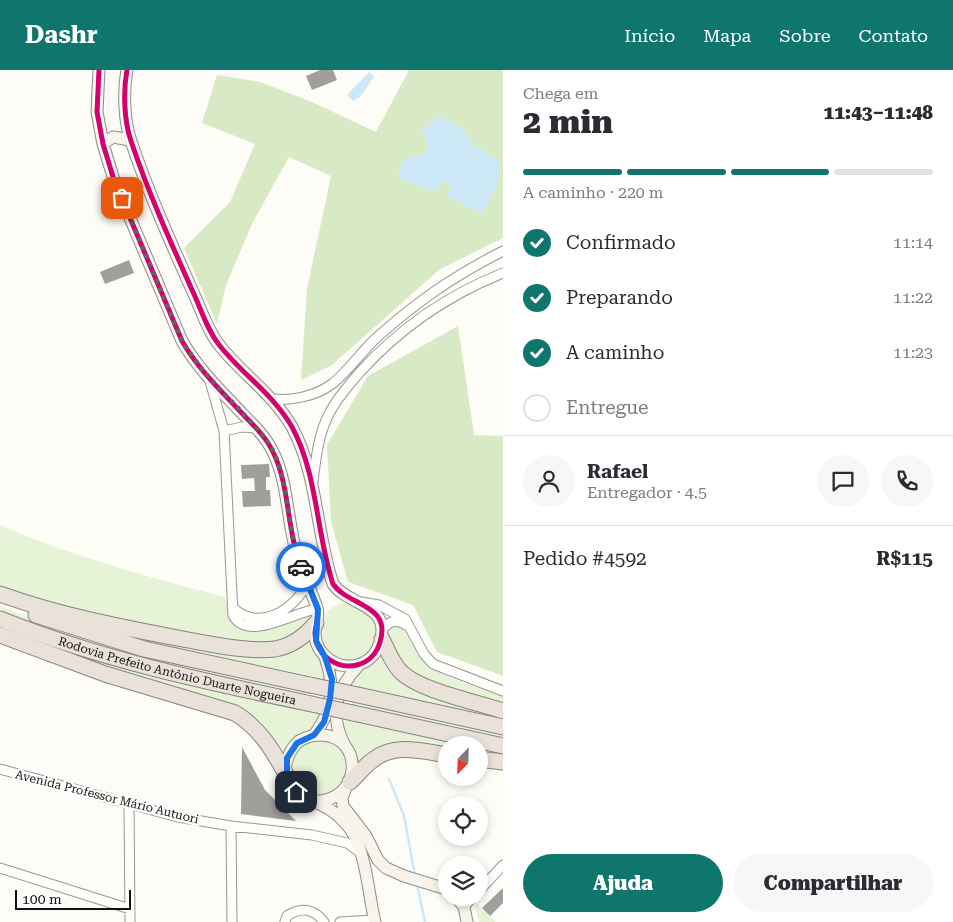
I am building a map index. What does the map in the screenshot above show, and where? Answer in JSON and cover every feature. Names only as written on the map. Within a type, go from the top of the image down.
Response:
[{"type":"highway","points":[[0,594],[98,622],[200,642],[243,648],[286,646],[303,636],[317,617]]},
{"type":"highway","name":"Rodovia Prefeito Antônio Duarte Nogueira","points":[[0,601],[112,640],[503,727]]},
{"type":"highway","name":"Rodovia Prefeito Antônio Duarte Nogueira","points":[[0,619],[114,658],[192,679],[503,746]]},
{"type":"highway","points":[[382,634],[397,666],[407,677],[423,685],[503,711]]},
{"type":"highway","points":[[0,635],[105,674],[235,713],[247,720],[266,739],[287,776]]},
{"type":"highway","points":[[347,786],[375,758],[393,751],[416,750],[438,753]]},
{"type":"highway","points":[[488,760],[503,762]]},
{"type":"street","points":[[99,70],[98,112],[114,180],[182,341],[193,359],[256,428],[274,453],[284,486],[296,553],[317,617],[316,641],[325,657],[332,679],[330,699],[324,722],[314,735]]},
{"type":"street","points":[[126,70],[126,107],[130,140],[211,333],[220,346],[274,400],[292,428],[302,450],[312,486],[333,584],[343,595],[357,601],[388,609],[399,615],[408,626],[424,654],[433,664],[503,691]]},
{"type":"street","points":[[104,144],[113,137],[130,140]]},
{"type":"street","points":[[274,400],[297,398],[320,391],[332,384],[398,318],[454,277],[503,252]]},
{"type":"street","points":[[470,268],[477,284]]},
{"type":"street","points":[[312,486],[319,441],[328,414],[344,390],[378,352],[406,328],[456,294],[503,273]]},
{"type":"street","points":[[209,378],[224,431],[233,615],[238,622],[254,626],[274,624],[304,610],[317,617]]},
{"type":"street","points":[[224,431],[242,427],[256,428]]},
{"type":"street","points":[[232,607],[244,616],[251,618],[269,616],[295,603],[307,584]]},
{"type":"street","points":[[357,601],[375,613],[382,634]]},
{"type":"street","points":[[408,626],[395,620],[390,621],[382,634],[374,655],[359,665],[344,682],[337,704],[336,721],[353,765],[342,798],[343,806],[366,836],[378,860],[386,868],[438,887]]},
{"type":"street","points":[[325,657],[341,666],[359,665]]},
{"type":"street","points":[[340,922],[374,921],[360,852],[350,829],[341,819],[296,792],[287,776],[286,767],[291,750],[305,738],[314,735],[332,737],[346,748]]},
{"type":"street","name":"Avenida Professor Mário Autuori","points":[[0,769],[178,818],[337,840],[347,843],[360,852]]},
{"type":"street","points":[[312,801],[330,800],[347,786]]},
{"type":"street","points":[[129,805],[130,922]]},
{"type":"street","points":[[231,826],[232,922]]},
{"type":"street","points":[[488,881],[503,865]]},
{"type":"street","points":[[0,868],[130,909]]},
{"type":"street","points":[[461,906],[467,922]]},
{"type":"street","points":[[285,922],[287,916],[297,909],[311,911],[320,915],[324,922]]},
{"type":"green space","points":[[409,70],[503,70],[503,238],[439,270],[332,365],[301,380],[307,289],[331,176],[289,157],[252,224],[226,285],[217,324],[184,248],[230,202],[255,144],[202,123],[217,75],[260,82],[312,102],[376,132]]},
{"type":"green space","points":[[458,326],[474,435],[503,436],[503,676],[437,652],[413,605],[348,582],[331,522],[327,445],[368,376]]},
{"type":"green space","points":[[0,525],[83,557],[225,597],[230,616],[255,630],[267,629],[305,614],[311,615],[313,618],[289,640],[257,645],[184,634],[0,592]]},
{"type":"green space","points":[[348,603],[359,605],[372,616],[377,632],[375,643],[364,656],[348,661],[337,659],[324,648],[319,632],[321,621],[332,608]]},
{"type":"green space","points":[[0,606],[30,618],[309,690],[308,696],[111,652],[0,613]]},
{"type":"green space","points":[[91,624],[252,653],[311,635],[328,680],[139,640]]},
{"type":"green space","points":[[396,624],[410,637],[419,655],[428,665],[454,679],[503,695],[503,707],[406,672],[387,635],[387,629]]},
{"type":"green space","points":[[13,633],[148,676],[321,713],[317,725],[283,761],[260,726],[105,671]]},
{"type":"green space","points":[[382,650],[389,662],[503,715],[503,721],[347,684],[373,662]]},
{"type":"green space","points":[[353,700],[503,732],[503,740],[488,736],[352,706]]},
{"type":"green space","points":[[347,720],[438,739],[438,750],[408,745],[357,769],[341,722]]},
{"type":"green space","points":[[319,739],[335,744],[343,752],[348,768],[343,784],[335,792],[319,797],[303,792],[295,784],[290,768],[295,752],[303,744]]},
{"type":"green space","points":[[475,906],[479,906],[496,922],[479,922]]},
{"type":"water","points":[[369,72],[374,77],[360,97],[353,101],[347,95]]},
{"type":"water","points":[[437,117],[444,118],[460,127],[468,136],[474,148],[488,153],[499,162],[499,180],[482,214],[447,196],[451,187],[448,182],[443,182],[438,191],[404,181],[398,175],[402,162],[412,155],[421,156],[426,152],[428,145],[422,131]]},
{"type":"building","points":[[320,70],[333,70],[337,80],[312,90],[306,76]]},
{"type":"building","points":[[129,260],[134,273],[105,284],[100,272]]},
{"type":"building","points":[[269,464],[270,477],[266,477],[266,490],[270,490],[271,506],[243,507],[242,491],[255,491],[254,478],[242,479],[241,465]]},
{"type":"building","points":[[242,747],[265,790],[296,821],[241,814]]},
{"type":"building","points":[[503,888],[503,903],[490,916],[482,908],[488,906],[488,902]]},
{"type":"waterway","points":[[389,779],[404,816],[415,876]]},
{"type":"waterway","points":[[417,884],[425,922]]},
{"type":"cycle path","points":[[99,70],[97,112],[103,144],[114,180],[182,341],[201,368],[257,429],[273,452],[282,476],[296,551],[317,608],[318,615],[315,634],[319,648],[323,654],[335,663],[349,666],[361,664],[372,656],[379,646],[382,630],[380,620],[367,607],[348,597],[333,584],[327,565],[312,484],[301,445],[292,427],[276,404],[238,366],[211,333],[152,198],[131,141],[125,106],[127,70]]},
{"type":"way so far","points":[[122,198],[182,341],[193,359],[256,428],[274,453],[284,486],[286,506],[296,553],[301,567]]},
{"type":"route","points":[[296,792],[290,785],[287,776],[287,758],[297,743],[314,735],[324,722],[330,699],[332,679],[325,657],[316,641],[315,632],[318,609],[301,567]]}]
